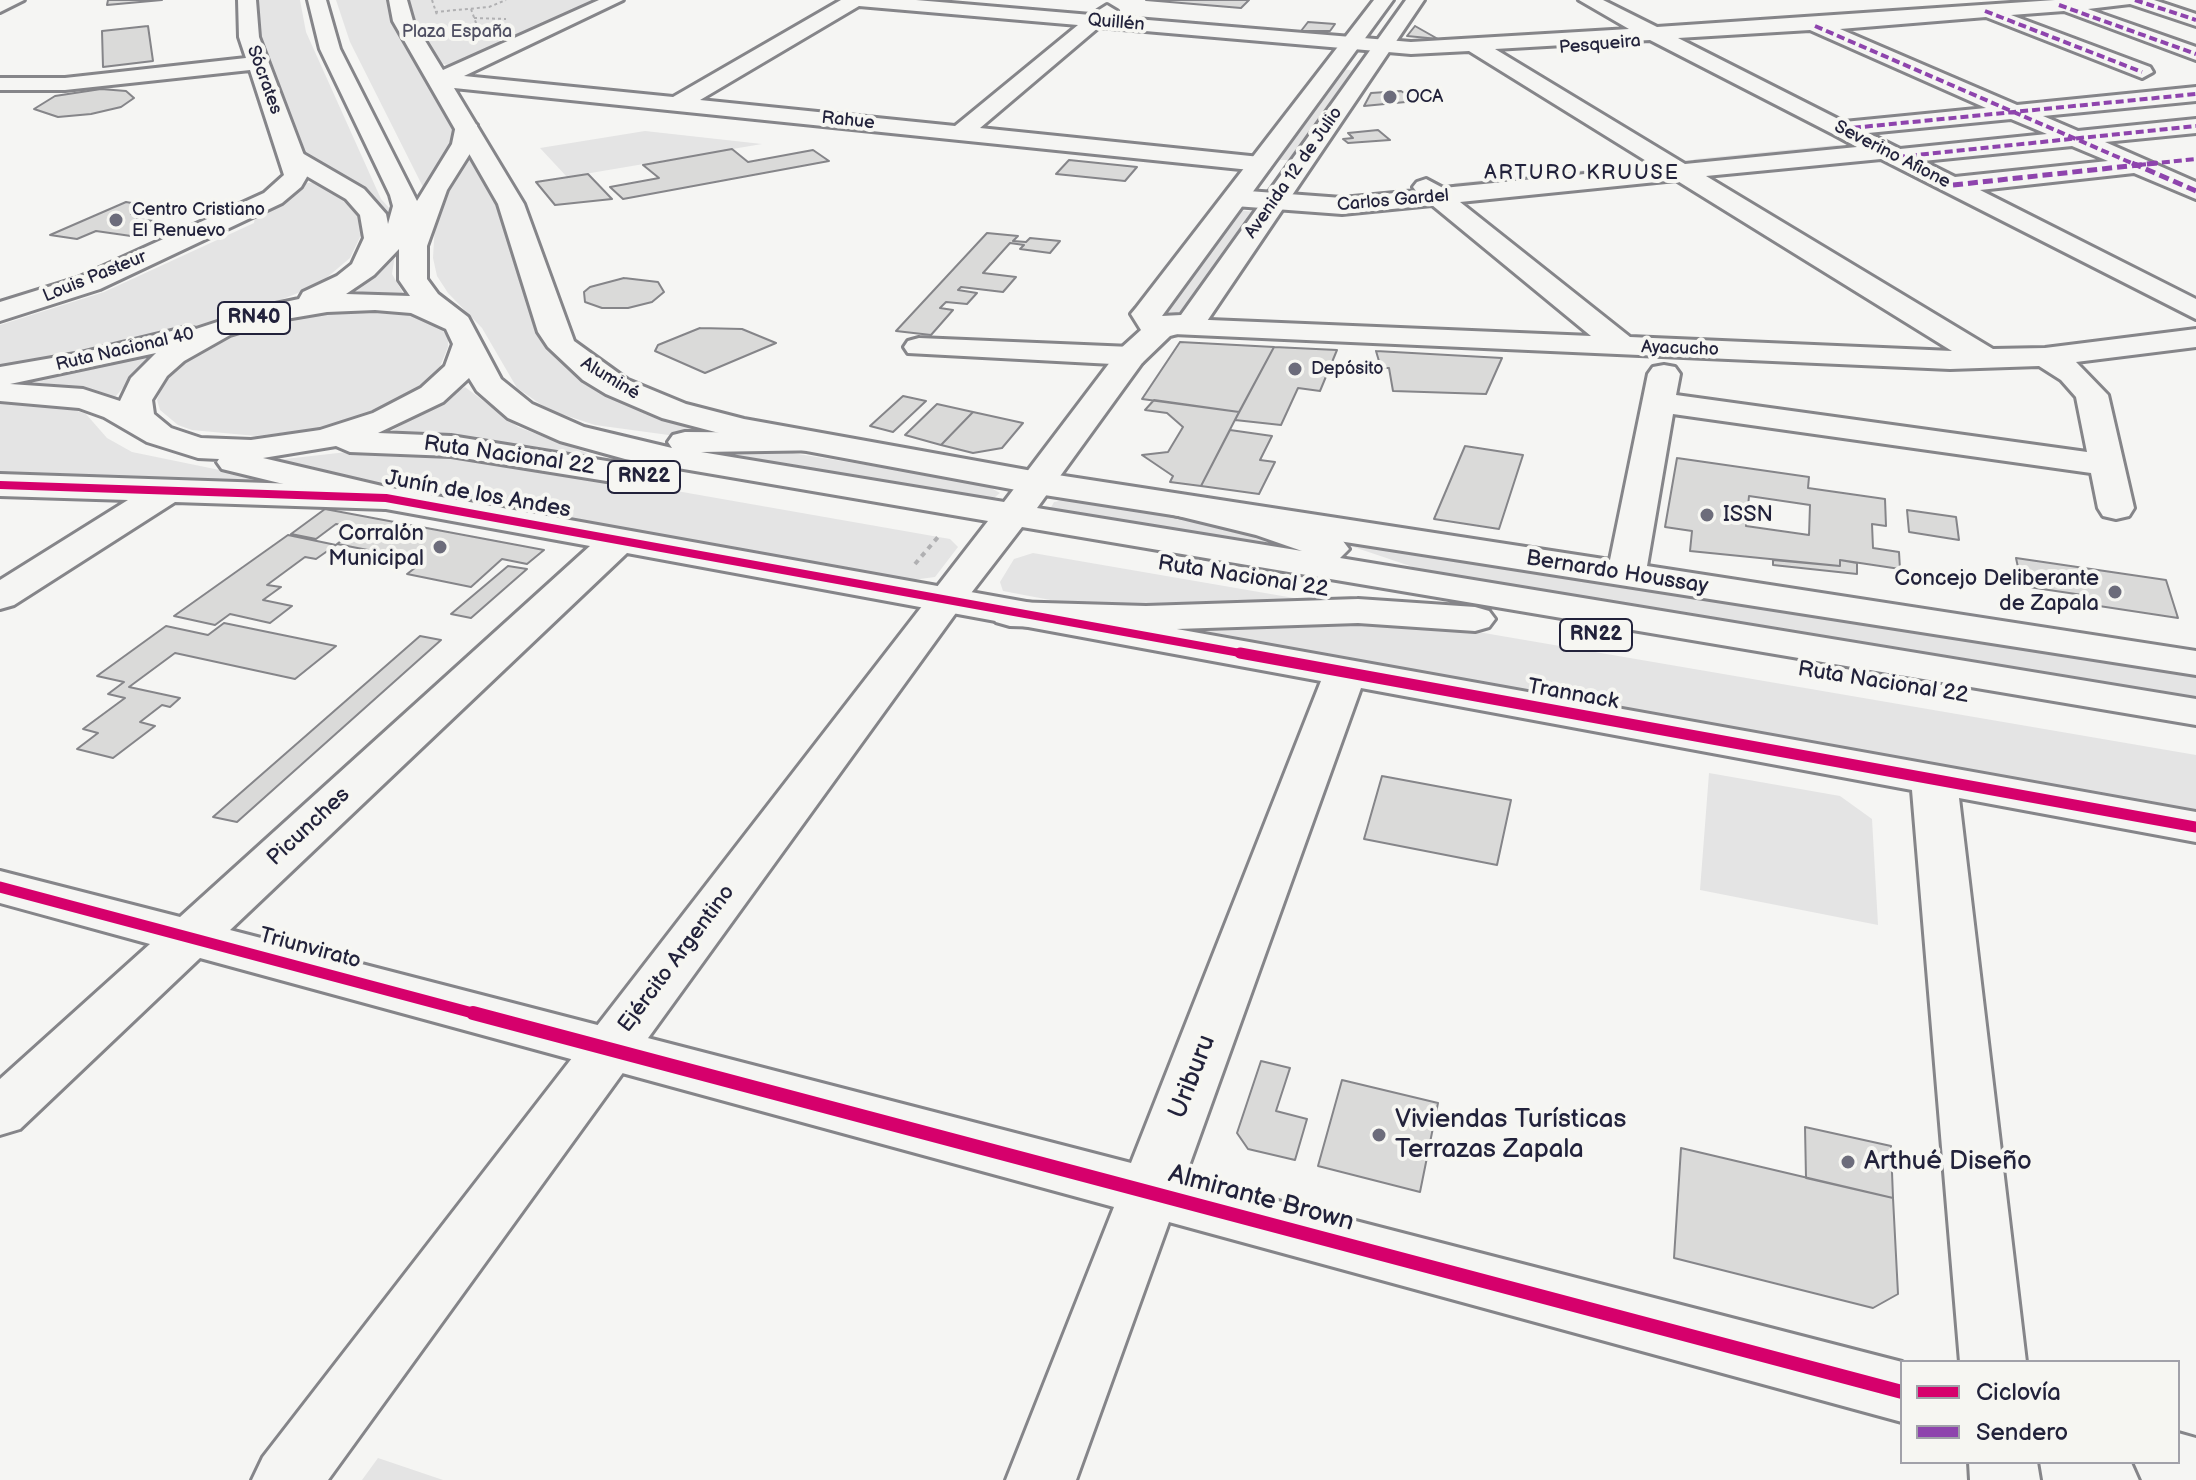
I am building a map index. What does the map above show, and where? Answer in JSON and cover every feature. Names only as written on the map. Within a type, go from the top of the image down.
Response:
[{"type":"street","points":[[0,6],[15,0]]},
{"type":"street","name":"Sócrates","points":[[247,0],[249,37],[256,63],[293,158]]},
{"type":"street","points":[[317,0],[330,49],[406,206],[413,248],[413,280],[418,290],[447,316]]},
{"type":"street","name":"Aluminé","points":[[398,0],[403,21],[521,228],[553,332],[578,361],[617,387],[674,411],[818,443],[1038,483]]},
{"type":"street","points":[[437,80],[614,0]]},
{"type":"street","points":[[679,103],[854,0]]},
{"type":"street","name":"Quillén","points":[[854,0],[1094,21],[1378,53]]},
{"type":"street","points":[[961,133],[1120,0]]},
{"type":"street","name":"Avenida 12 de Julio","points":[[1384,0],[1144,317],[1149,323],[1162,327],[1183,326],[1192,321],[1415,0]]},
{"type":"street","name":"Severino Afione","points":[[1588,0],[2196,310]]},
{"type":"street","name":"Pesqueira","points":[[1378,53],[1481,49],[1907,0]]},
{"type":"street","name":"Pesqueira","points":[[1649,31],[1858,21],[1987,6],[2012,9],[2125,0]]},
{"type":"street","points":[[2135,0],[2196,20]]},
{"type":"street","points":[[2059,5],[2196,54]]},
{"type":"street","points":[[1987,6],[2142,72]]},
{"type":"street","points":[[1818,12],[2014,112],[2196,191]]},
{"type":"street","name":"Pesqueira","points":[[1649,31],[1818,12],[1858,21]]},
{"type":"street","points":[[1481,49],[1987,359]]},
{"type":"street","points":[[0,84],[65,84],[256,63]]},
{"type":"street","name":"Rahue","points":[[437,80],[1260,164]]},
{"type":"street","name":"Carlos Gardel","points":[[1670,165],[1851,134],[2014,112],[2196,94]]},
{"type":"street","points":[[413,248],[434,190],[464,144],[465,125]]},
{"type":"street","name":"Carlos Gardel","points":[[1240,191],[1342,206],[1430,190],[1670,165],[1891,154],[2196,126]]},
{"type":"street","points":[[293,158],[355,194],[373,214],[377,238],[364,270]]},
{"type":"street","name":"Louis Pasteur","points":[[0,312],[51,297],[273,198],[296,175],[293,158]]},
{"type":"street","points":[[1953,185],[2196,159]]},
{"type":"street","points":[[1430,190],[1623,347]]},
{"type":"street","name":"Ruta Nacional 40","points":[[0,376],[126,353],[262,315],[329,292],[364,270],[398,234],[406,206]]},
{"type":"street","points":[[0,295],[51,297]]},
{"type":"street","name":"RN40","points":[[147,427],[138,414],[136,400],[142,385],[156,369],[194,341],[262,315],[327,303],[375,301],[417,305],[447,316]]},
{"type":"street","name":"Ruta Nacional 22","points":[[447,316],[457,323],[488,384],[503,399],[543,424],[572,434],[717,469],[1004,526]]},
{"type":"street","name":"Avenida 12 de Julio","points":[[1004,526],[1131,356],[1162,327]]},
{"type":"street","name":"Ayacucho","points":[[1162,327],[1987,359],[2045,357],[2196,338]]},
{"type":"street","points":[[198,448],[251,450],[289,446],[358,430],[432,395],[459,370],[468,345]]},
{"type":"street","points":[[919,347],[1131,356]]},
{"type":"street","points":[[1626,574],[1669,348]]},
{"type":"street","points":[[2045,357],[2072,373],[2092,395],[2116,508]]},
{"type":"street","name":"Ruta Nacional 40","points":[[0,393],[83,399],[116,410],[159,435],[271,473],[386,498]]},
{"type":"street","points":[[1660,402],[2106,465]]},
{"type":"street","points":[[572,434],[657,442],[818,443]]},
{"type":"street","name":"Ruta Nacional 22","points":[[289,446],[377,441],[463,447],[1004,526],[1501,608],[2196,712]]},
{"type":"street","name":"Bernardo Houssay","points":[[1038,483],[2196,663]]},
{"type":"street","name":"Junín de los Andes","points":[[0,485],[386,498],[618,541],[928,585]]},
{"type":"street","points":[[0,597],[170,489]]},
{"type":"street","points":[[1183,506],[1269,527],[1501,608]]},
{"type":"street","name":"Ejército Argentino","points":[[287,1480],[609,1050],[928,585],[1004,526]]},
{"type":"street","name":"Picunches","points":[[0,1113],[618,541]]},
{"type":"street","name":"Trannack","points":[[928,585],[1010,614],[2196,827]]},
{"type":"street","points":[[1010,614],[1146,618],[1501,608]]},
{"type":"street","name":"Ruta Nacional 22","points":[[1501,608],[2196,735]]},
{"type":"street","name":"Uriburu","points":[[1041,1480],[1345,674]]},
{"type":"street","points":[[1934,780],[1993,1360]]},
{"type":"street","name":"Triunvirato","points":[[0,887],[609,1050]]},
{"type":"street","name":"Almirante Brown","points":[[609,1050],[1900,1391]]},
{"type":"street","points":[[2175,1464],[2196,1470]]},
{"type":"path","points":[[435,12],[489,7],[506,0]]},
{"type":"path","points":[[928,585],[938,537]]},
{"type":"green space","points":[[256,0],[300,0],[306,32],[381,199],[392,211],[388,235],[302,152],[258,29]]},
{"type":"green space","points":[[336,0],[388,0],[394,29],[452,122],[455,139],[425,191],[350,42]]},
{"type":"green space","name":"Plaza España","points":[[408,0],[606,0],[450,66],[438,62],[416,26]]},
{"type":"green space","points":[[1341,69],[1357,71],[1295,160],[1276,160]]},
{"type":"green space","points":[[645,131],[762,144],[567,177],[540,148]]},
{"type":"green space","points":[[1837,145],[1853,149],[1690,161],[1695,159]]},
{"type":"green space","points":[[470,154],[504,216],[533,318],[544,343],[554,355],[584,379],[626,403],[737,436],[676,436],[595,425],[549,410],[517,388],[482,328],[448,293],[437,276],[433,258],[435,223],[443,193]]},
{"type":"green space","points":[[1636,165],[1651,168],[1450,186],[1455,183]]},
{"type":"green space","points":[[319,182],[348,200],[359,218],[362,233],[350,258],[318,285],[258,309],[156,339],[0,369],[0,325],[104,292],[254,223],[256,213],[288,198],[307,183]]},
{"type":"green space","points":[[1237,210],[1255,212],[1185,317],[1164,318],[1160,315]]},
{"type":"green space","points":[[395,255],[392,274],[403,293],[346,294]]},
{"type":"green space","points":[[363,309],[422,317],[435,322],[448,337],[448,347],[439,369],[404,399],[371,415],[331,427],[256,436],[192,430],[178,425],[160,410],[157,400],[164,382],[193,354],[221,338],[287,316]]},
{"type":"green space","points":[[145,354],[150,357],[115,397],[0,387],[0,381]]},
{"type":"green space","points":[[465,387],[518,427],[598,457],[460,437],[390,432]]},
{"type":"green space","points":[[0,401],[61,405],[86,414],[107,438],[132,452],[278,482],[0,475]]},
{"type":"green space","points":[[661,448],[792,453],[984,484],[1000,493],[989,502]]},
{"type":"green space","points":[[356,451],[416,452],[500,460],[950,539],[958,547],[935,577],[912,580],[378,488],[267,461]]},
{"type":"green space","points":[[1069,499],[1211,521],[1353,564],[1049,511],[1054,502]]},
{"type":"green space","points":[[1318,535],[2196,675],[2196,699],[1428,572]]},
{"type":"green space","points":[[1033,553],[1317,602],[1208,609],[1082,606],[1003,591],[1000,582],[1014,559]]},
{"type":"green space","points":[[1316,620],[1449,627],[2196,755],[2196,814],[1168,628]]},
{"type":"green space","points":[[1709,773],[1840,796],[1872,819],[1878,925],[1700,890]]},
{"type":"green space","points":[[378,1458],[443,1480],[362,1480]]},
{"type":"building","points":[[108,0],[162,0],[107,5]]},
{"type":"building","points":[[1146,0],[1249,0],[1241,8]]},
{"type":"building","points":[[1308,22],[1335,24],[1330,31],[1301,31]]},
{"type":"building","points":[[148,26],[153,61],[103,67],[102,31]]},
{"type":"building","points":[[1415,26],[1438,39],[1407,36]]},
{"type":"building","points":[[101,89],[126,91],[134,98],[121,107],[91,114],[58,117],[34,109],[55,96]]},
{"type":"building","name":"OCA","points":[[1401,91],[1416,101],[1364,106],[1371,93]]},
{"type":"building","points":[[1378,130],[1390,140],[1348,143],[1343,139],[1353,138],[1348,133]]},
{"type":"building","points":[[732,149],[748,162],[813,150],[829,161],[623,199],[610,187],[659,178],[643,165]]},
{"type":"building","points":[[1069,160],[1137,167],[1125,181],[1056,174]]},
{"type":"building","points":[[588,174],[612,199],[555,205],[536,182]]},
{"type":"building","name":"Centro Cristiano El Renuevo","points":[[126,202],[149,206],[131,214],[143,216],[137,219],[162,222],[131,236],[96,231],[77,239],[50,235]]},
{"type":"building","points":[[987,233],[1018,236],[1013,241],[1026,242],[1030,238],[1060,241],[1050,253],[1020,249],[1024,245],[1010,243],[983,273],[1016,277],[1003,292],[961,287],[958,290],[977,293],[967,304],[946,302],[940,308],[953,310],[931,335],[896,331]]},
{"type":"building","points":[[624,278],[658,282],[664,292],[652,302],[628,308],[602,308],[585,302],[584,292],[590,287]]},
{"type":"building","points":[[700,328],[742,329],[776,343],[705,373],[655,351],[658,345]]},
{"type":"building","points":[[1180,342],[1274,347],[1239,412],[1142,399]]},
{"type":"building","name":"Depósito","points":[[1274,347],[1337,350],[1320,391],[1298,388],[1281,425],[1235,420]]},
{"type":"building","points":[[1376,351],[1502,358],[1486,394],[1393,391],[1389,368],[1381,368]]},
{"type":"building","points":[[903,396],[926,401],[893,432],[870,426]]},
{"type":"building","points":[[1154,400],[1239,412],[1201,486],[1170,482],[1173,476],[1142,455],[1168,452],[1183,427],[1167,413],[1145,410]]},
{"type":"building","points":[[937,404],[973,412],[941,445],[905,435]]},
{"type":"building","points":[[973,412],[1023,423],[1002,448],[973,453],[941,445]]},
{"type":"building","points":[[1230,430],[1272,436],[1260,460],[1275,462],[1259,494],[1201,486]]},
{"type":"building","points":[[1465,446],[1523,455],[1499,529],[1434,519]]},
{"type":"building","name":"ISSN","points":[[1677,458],[1809,477],[1808,488],[1885,499],[1886,526],[1872,524],[1873,548],[1899,552],[1900,569],[1840,560],[1840,566],[1690,551],[1692,531],[1665,527]],"holes":[[[1749,496],[1810,505],[1809,535],[1746,526]]]},
{"type":"building","name":"Corralón Municipal","points":[[325,509],[544,550],[527,564],[502,559],[471,587],[407,574],[424,561],[337,544],[358,528],[336,524],[316,539],[291,534]]},
{"type":"building","points":[[1907,510],[1956,517],[1959,540],[1909,532]]},
{"type":"building","points":[[288,535],[336,545],[316,559],[305,557],[267,585],[281,587],[263,600],[292,606],[270,623],[230,614],[215,625],[174,616]]},
{"type":"building","name":"Concejo Deliberante de Zapala","points":[[2016,558],[2166,580],[2178,618],[2099,606],[2096,597],[2022,586]]},
{"type":"building","points":[[1773,560],[1840,566],[1840,560],[1857,563],[1857,574],[1773,565]]},
{"type":"building","points":[[508,566],[527,569],[471,618],[451,614]]},
{"type":"building","points":[[224,623],[336,646],[295,679],[175,653],[129,687],[180,698],[170,707],[162,705],[140,722],[155,726],[113,758],[77,749],[98,733],[83,729],[125,698],[108,694],[124,682],[97,676],[166,626],[208,635]]},
{"type":"building","points":[[420,636],[441,640],[237,822],[213,817]]},
{"type":"building","points":[[1382,776],[1511,800],[1497,865],[1364,839]]},
{"type":"building","points":[[1261,1061],[1290,1068],[1276,1111],[1307,1119],[1295,1160],[1248,1149],[1237,1133]]},
{"type":"building","name":"Viviendas Turísticas Terrazas Zapala","points":[[1342,1080],[1438,1103],[1420,1192],[1318,1166]]},
{"type":"building","name":"Arthué Diseño","points":[[1805,1127],[1891,1146],[1893,1198],[1806,1178]]},
{"type":"building","points":[[1681,1148],[1893,1198],[1898,1294],[1873,1308],[1674,1258]]},
{"type":"marked path","points":[[2135,0],[2196,20]]},
{"type":"marked path","points":[[2059,5],[2196,54]]},
{"type":"marked path","points":[[1985,11],[2142,72]]},
{"type":"marked path","points":[[1815,26],[2196,191]]},
{"type":"marked path","points":[[1841,129],[2196,94]]},
{"type":"marked path","points":[[1897,157],[2196,126]]},
{"type":"marked path","points":[[1953,185],[2196,159]]},
{"type":"cycle path","points":[[0,485],[386,498],[2196,827]]},
{"type":"cycle path","points":[[0,887],[1900,1391]]},
{"type":"place","name":"OCA","points":[[1390,97]]},
{"type":"place","name":"Centro Cristiano El Renuevo","points":[[116,220]]},
{"type":"place","name":"Depósito","points":[[1295,369]]},
{"type":"place","name":"ISSN","points":[[1707,515]]},
{"type":"place","name":"Corralón Municipal","points":[[440,547]]},
{"type":"place","name":"Concejo Deliberante de Zapala","points":[[2115,592]]},
{"type":"place","name":"Viviendas Turísticas Terrazas Zapala","points":[[1379,1135]]},
{"type":"place","name":"Arthué Diseño","points":[[1848,1162]]},
{"type":"district","name":"ARTURO KRUUSE","points":[[1582,174]]}]
